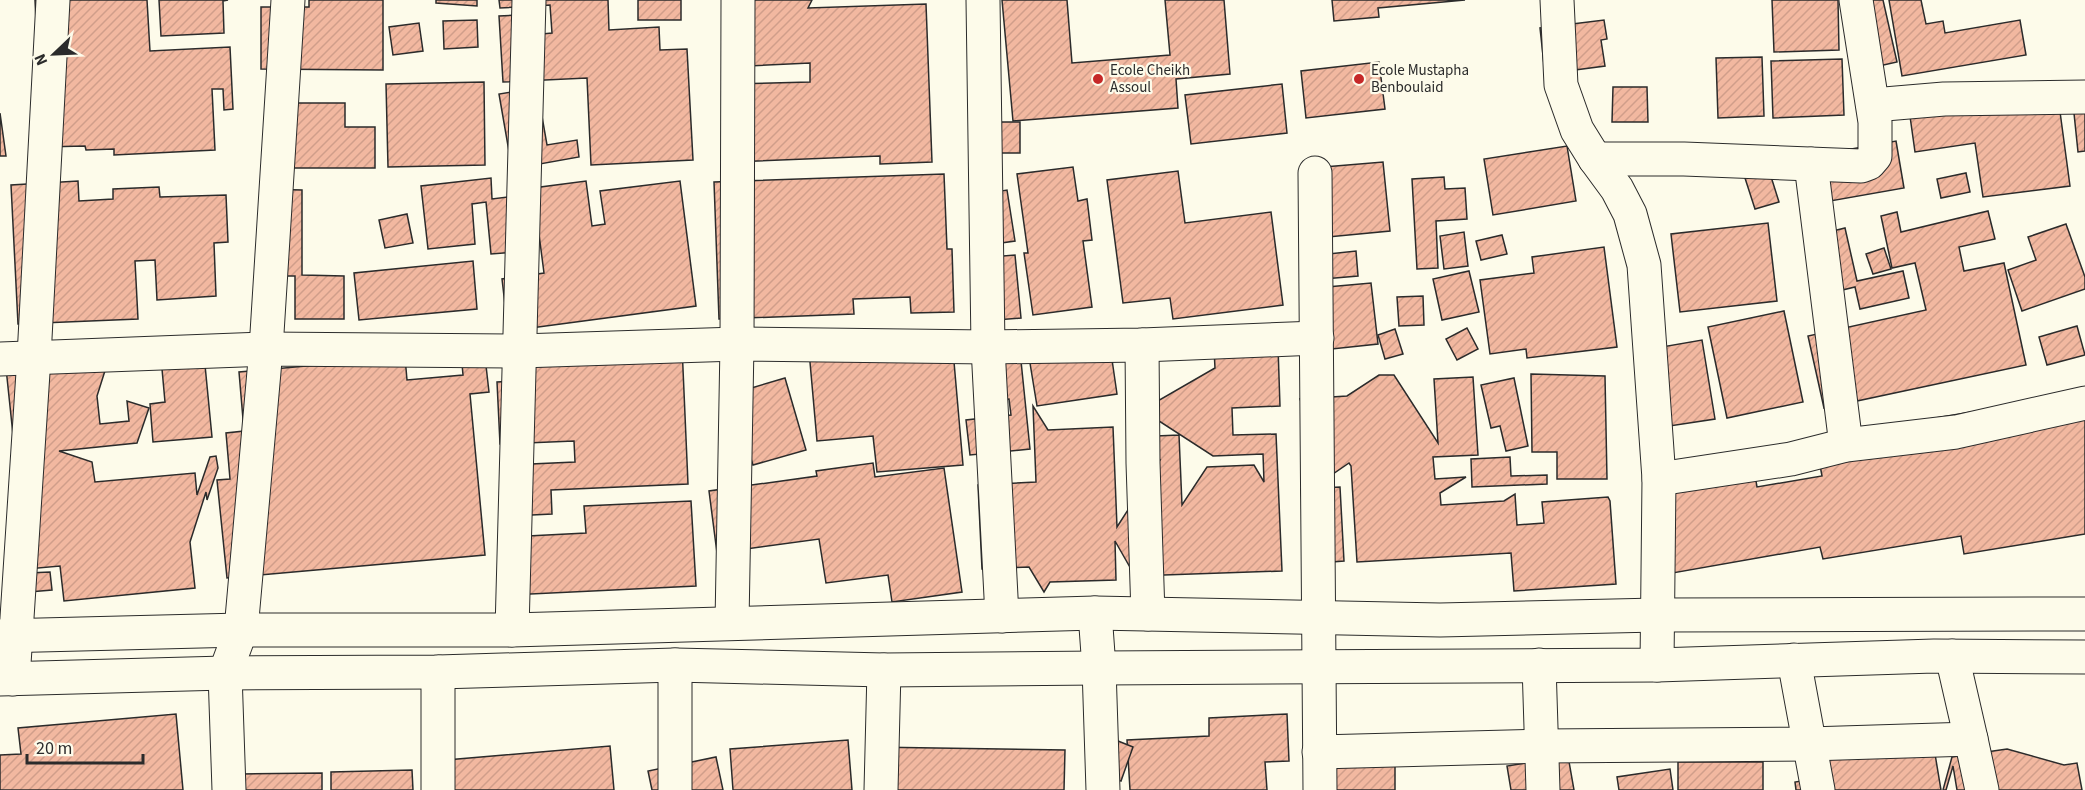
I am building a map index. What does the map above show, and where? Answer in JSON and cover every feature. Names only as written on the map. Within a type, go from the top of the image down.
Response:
[{"type":"street","points":[[53,0],[34,357],[8,635],[6,679],[225,673],[438,672],[675,665],[884,670],[1657,665],[1952,656],[2085,657]]},
{"type":"street","points":[[229,790],[225,673],[241,630],[266,349],[288,0]]},
{"type":"street","points":[[512,630],[529,0]]},
{"type":"street","points":[[732,623],[737,344],[738,0]]},
{"type":"street","points":[[983,0],[988,347],[1002,616]]},
{"type":"street","points":[[1557,0],[1561,85],[1577,130],[1617,189],[1630,214],[1644,265],[1659,479],[1657,665]]},
{"type":"street","points":[[1595,159],[1684,159],[1861,166],[1869,163],[1875,156],[1875,122],[1856,0]]},
{"type":"street","points":[[1872,105],[1944,99],[2085,97]]},
{"type":"street","points":[[1811,164],[1846,445]]},
{"type":"street","points":[[1315,173],[1320,790]]},
{"type":"street","points":[[0,359],[266,349],[520,351],[737,344],[988,347],[1142,345],[1317,338]]},
{"type":"street","points":[[1142,345],[1148,614]]},
{"type":"street","points":[[1659,479],[1791,459],[1846,445],[1956,432],[2085,403]]},
{"type":"street","points":[[8,635],[241,630],[512,630],[1095,613],[1440,620],[1657,615],[2085,614]]},
{"type":"street","points":[[1095,613],[1100,668],[1103,790]]},
{"type":"street","points":[[1952,656],[1982,790]]},
{"type":"street","points":[[1794,660],[1818,790]]},
{"type":"street","points":[[675,665],[675,790]]},
{"type":"street","points":[[1539,665],[1543,790]]},
{"type":"street","points":[[881,790],[884,670]]},
{"type":"street","points":[[438,672],[438,790]]},
{"type":"street","points":[[1319,752],[1971,739]]},
{"type":"building","points":[[35,0],[147,0],[150,51],[230,47],[233,109],[224,110],[223,89],[212,89],[215,150],[114,155],[114,149],[86,150],[85,146],[42,147]]},
{"type":"building","points":[[159,0],[228,0],[223,1],[224,33],[161,36]]},
{"type":"building","points":[[309,0],[383,0],[383,70],[261,69],[261,7],[309,7]]},
{"type":"building","points":[[436,0],[477,0],[477,6],[436,3]]},
{"type":"building","points":[[499,0],[608,0],[609,30],[659,27],[660,50],[687,49],[693,160],[591,165],[587,78],[503,82],[499,16],[541,14],[542,34],[552,33],[550,5],[500,8]]},
{"type":"building","points":[[638,0],[681,0],[681,20],[638,20]]},
{"type":"building","points":[[722,0],[812,0],[808,8],[926,4],[932,162],[880,164],[880,156],[732,162],[729,84],[810,82],[810,63],[727,67]]},
{"type":"building","points":[[1002,0],[1067,0],[1072,63],[1170,55],[1165,0],[1224,0],[1230,74],[1176,79],[1178,108],[1013,121]]},
{"type":"building","points":[[1332,0],[1465,0],[1378,8],[1379,17],[1334,21]]},
{"type":"building","points":[[1772,0],[1838,0],[1839,50],[1774,52]]},
{"type":"building","points":[[1846,0],[1883,0],[1897,62],[1861,70]]},
{"type":"building","points":[[1889,0],[1921,0],[1926,24],[1943,21],[1945,33],[2020,20],[2026,55],[1902,76]]},
{"type":"building","points":[[477,20],[478,47],[444,49],[443,21]]},
{"type":"building","points":[[1604,20],[1607,39],[1601,40],[1605,66],[1545,74],[1540,28]]},
{"type":"building","points":[[419,23],[423,51],[393,55],[389,27]]},
{"type":"building","points":[[1762,57],[1764,116],[1718,118],[1716,58]]},
{"type":"building","points":[[1842,59],[1844,115],[1773,118],[1771,61]]},
{"type":"building","points":[[1379,62],[1385,109],[1306,118],[1301,71]]},
{"type":"building","points":[[484,82],[485,165],[388,167],[386,84]]},
{"type":"building","points":[[2056,82],[2070,186],[1983,197],[1975,143],[1915,152],[1908,102]]},
{"type":"building","points":[[1282,84],[1287,133],[1191,144],[1185,95]]},
{"type":"building","points":[[1613,87],[1647,87],[1648,122],[1612,122]]},
{"type":"building","points":[[537,88],[547,145],[577,140],[579,157],[512,169],[499,94]]},
{"type":"building","points":[[2085,93],[2085,151],[2078,152],[2072,94]]},
{"type":"building","points":[[267,103],[345,103],[345,127],[375,127],[375,168],[267,168]]},
{"type":"building","points":[[0,113],[6,156],[0,156]]},
{"type":"building","points":[[986,122],[1020,122],[1020,153],[986,153]]},
{"type":"building","points":[[1896,141],[1904,188],[1802,206],[1794,159]]},
{"type":"building","points":[[1567,146],[1576,201],[1493,215],[1484,159]]},
{"type":"building","points":[[1383,162],[1390,231],[1307,239],[1300,169]]},
{"type":"building","points":[[1073,167],[1078,201],[1087,199],[1092,240],[1083,241],[1092,307],[1033,315],[1024,253],[1028,253],[1017,174]]},
{"type":"building","points":[[1768,167],[1779,202],[1755,209],[1744,175]]},
{"type":"building","points":[[1178,171],[1185,223],[1271,212],[1283,305],[1173,319],[1170,298],[1123,303],[1107,180]]},
{"type":"building","points":[[1966,173],[1970,192],[1941,198],[1937,179]]},
{"type":"building","points":[[944,174],[947,249],[952,249],[954,312],[911,313],[910,297],[853,299],[854,314],[719,319],[714,182]]},
{"type":"building","points":[[1444,177],[1445,189],[1465,188],[1467,219],[1436,221],[1438,268],[1417,269],[1412,179]]},
{"type":"building","points":[[491,178],[492,199],[524,195],[530,251],[491,254],[486,202],[472,204],[475,244],[428,249],[421,186]]},
{"type":"building","points":[[78,181],[79,201],[113,199],[113,189],[159,187],[160,197],[226,195],[228,242],[214,243],[216,296],[157,300],[155,260],[135,261],[138,319],[18,324],[11,185]]},
{"type":"building","points":[[586,181],[592,226],[605,224],[600,191],[680,181],[696,306],[508,331],[502,279],[544,273],[533,188]]},
{"type":"building","points":[[260,189],[302,190],[302,275],[344,276],[344,319],[295,319],[295,276],[259,276]]},
{"type":"building","points":[[1007,190],[1015,241],[980,246],[972,196]]},
{"type":"building","points":[[1988,211],[1995,239],[1959,247],[1964,271],[2004,263],[2026,365],[1824,408],[1808,336],[1926,310],[1915,263],[1892,268],[1881,216],[1897,212],[1901,232]]},
{"type":"building","points":[[407,214],[413,243],[385,248],[379,220]]},
{"type":"building","points":[[1768,223],[1777,301],[1680,312],[1671,234]]},
{"type":"building","points":[[2066,224],[2085,277],[2085,289],[2022,311],[2008,270],[2036,260],[2028,237]]},
{"type":"building","points":[[1845,228],[1857,281],[1903,271],[1909,298],[1860,309],[1855,287],[1830,293],[1817,235]]},
{"type":"building","points":[[1464,232],[1468,266],[1444,269],[1440,236]]},
{"type":"building","points":[[1502,235],[1507,254],[1481,260],[1476,241]]},
{"type":"building","points":[[1604,247],[1617,347],[1527,358],[1526,349],[1490,354],[1480,280],[1534,273],[1532,257]]},
{"type":"building","points":[[1884,248],[1891,269],[1873,274],[1866,254]]},
{"type":"building","points":[[1356,251],[1358,276],[1312,280],[1310,256]]},
{"type":"building","points":[[1015,255],[1021,318],[983,321],[978,258]]},
{"type":"building","points":[[473,261],[477,309],[359,320],[354,273]]},
{"type":"building","points":[[1469,271],[1479,312],[1442,320],[1433,279]]},
{"type":"building","points":[[1371,283],[1378,344],[1304,352],[1327,287]]},
{"type":"building","points":[[1423,296],[1424,325],[1399,326],[1397,297]]},
{"type":"building","points":[[1784,311],[1803,402],[1727,418],[1708,327]]},
{"type":"building","points":[[2077,326],[2085,355],[2047,365],[2039,337]]},
{"type":"building","points":[[1467,328],[1478,349],[1457,360],[1446,339]]},
{"type":"building","points":[[1395,329],[1403,354],[1385,359],[1378,335]]},
{"type":"building","points":[[483,339],[489,392],[470,394],[485,555],[227,578],[217,480],[230,479],[226,433],[244,431],[239,372],[405,357],[407,380],[463,375],[460,341]]},
{"type":"building","points":[[952,339],[963,465],[877,472],[873,436],[817,441],[809,351]]},
{"type":"building","points":[[1109,339],[1117,394],[1037,406],[1028,351]]},
{"type":"building","points":[[1702,340],[1715,419],[1663,427],[1650,349]]},
{"type":"building","points":[[682,346],[688,484],[551,490],[552,514],[511,516],[509,465],[575,462],[574,441],[500,444],[497,382],[534,380],[533,352]]},
{"type":"building","points":[[1278,347],[1280,406],[1232,408],[1233,435],[1276,434],[1282,571],[1135,576],[1115,541],[1116,580],[1050,582],[1044,592],[1029,567],[982,569],[978,485],[1036,482],[1033,406],[1048,430],[1113,427],[1117,527],[1160,460],[1133,461],[1132,437],[1179,435],[1182,505],[1207,467],[1254,465],[1264,482],[1263,454],[1213,456],[1142,410],[1215,368],[1214,349]]},
{"type":"building","points":[[109,358],[97,396],[100,424],[129,421],[127,401],[149,408],[137,443],[59,451],[92,462],[95,482],[195,473],[197,495],[210,457],[216,456],[218,468],[207,500],[206,492],[190,542],[195,588],[64,601],[60,566],[27,569],[6,368]]},
{"type":"building","points":[[1021,361],[1030,449],[970,455],[966,420],[1011,415],[1009,399],[983,401],[980,365]]},
{"type":"building","points":[[205,365],[212,437],[153,442],[150,404],[165,402],[162,369]]},
{"type":"building","points":[[1531,374],[1605,376],[1607,479],[1557,479],[1557,452],[1532,452]]},
{"type":"building","points":[[1379,375],[1394,375],[1438,443],[1434,379],[1473,377],[1478,455],[1433,457],[1435,479],[1466,477],[1440,493],[1441,505],[1504,501],[1515,494],[1517,525],[1544,523],[1542,502],[1608,497],[1616,584],[1514,591],[1511,553],[1357,562],[1351,466],[1349,463],[1327,478],[1300,399],[1347,396]]},
{"type":"building","points":[[785,378],[806,450],[753,465],[731,394]]},
{"type":"building","points":[[1514,378],[1528,446],[1506,451],[1500,426],[1491,428],[1481,385]]},
{"type":"building","points":[[2085,393],[2085,534],[1964,554],[1961,536],[1823,559],[1820,547],[1667,574],[1649,469],[1751,452],[1757,487],[1822,476],[1815,438]]},
{"type":"building","points":[[1510,457],[1511,476],[1547,475],[1547,484],[1472,487],[1471,459]]},
{"type":"building","points":[[873,463],[875,477],[944,468],[962,592],[892,602],[888,575],[826,583],[819,539],[717,553],[709,491],[817,476],[816,471]]},
{"type":"building","points":[[1340,487],[1344,561],[1306,564],[1301,489]]},
{"type":"building","points":[[691,501],[696,586],[510,595],[507,537],[586,533],[584,506]]},
{"type":"building","points":[[50,572],[52,590],[29,592],[28,573]]},
{"type":"building","points":[[176,714],[183,790],[0,790],[0,755],[21,754],[18,728]]},
{"type":"building","points":[[1287,714],[1289,761],[1265,762],[1267,790],[1130,790],[1127,740],[1209,736],[1209,718]]},
{"type":"building","points":[[1113,739],[1133,747],[1121,781],[1101,774]]},
{"type":"building","points":[[848,740],[852,790],[733,790],[730,749]]},
{"type":"building","points":[[1933,742],[1941,790],[1796,790],[1795,782],[1813,779],[1818,761]]},
{"type":"building","points":[[610,746],[614,790],[425,790],[423,762]]},
{"type":"building","points":[[871,747],[1065,750],[1064,790],[871,790]]},
{"type":"building","points":[[2007,749],[2064,765],[2077,763],[2082,790],[1957,790],[1953,766],[1946,790],[1943,790],[1952,757]]},
{"type":"building","points":[[1568,756],[1574,790],[1511,790],[1507,766]]},
{"type":"building","points":[[716,757],[723,790],[652,790],[648,771]]},
{"type":"building","points":[[1678,762],[1763,762],[1763,790],[1678,790]]},
{"type":"building","points":[[1318,766],[1395,766],[1395,790],[1318,790]]},
{"type":"building","points":[[1670,769],[1673,790],[1619,790],[1617,777]]},
{"type":"building","points":[[412,770],[413,790],[331,790],[331,772]]},
{"type":"building","points":[[322,773],[322,790],[242,790],[242,774]]},
{"type":"place","name":"Ecole Cheikh Assoul","points":[[1098,79]]},
{"type":"place","name":"Ecole Mustapha Benboulaid","points":[[1359,79]]}]
